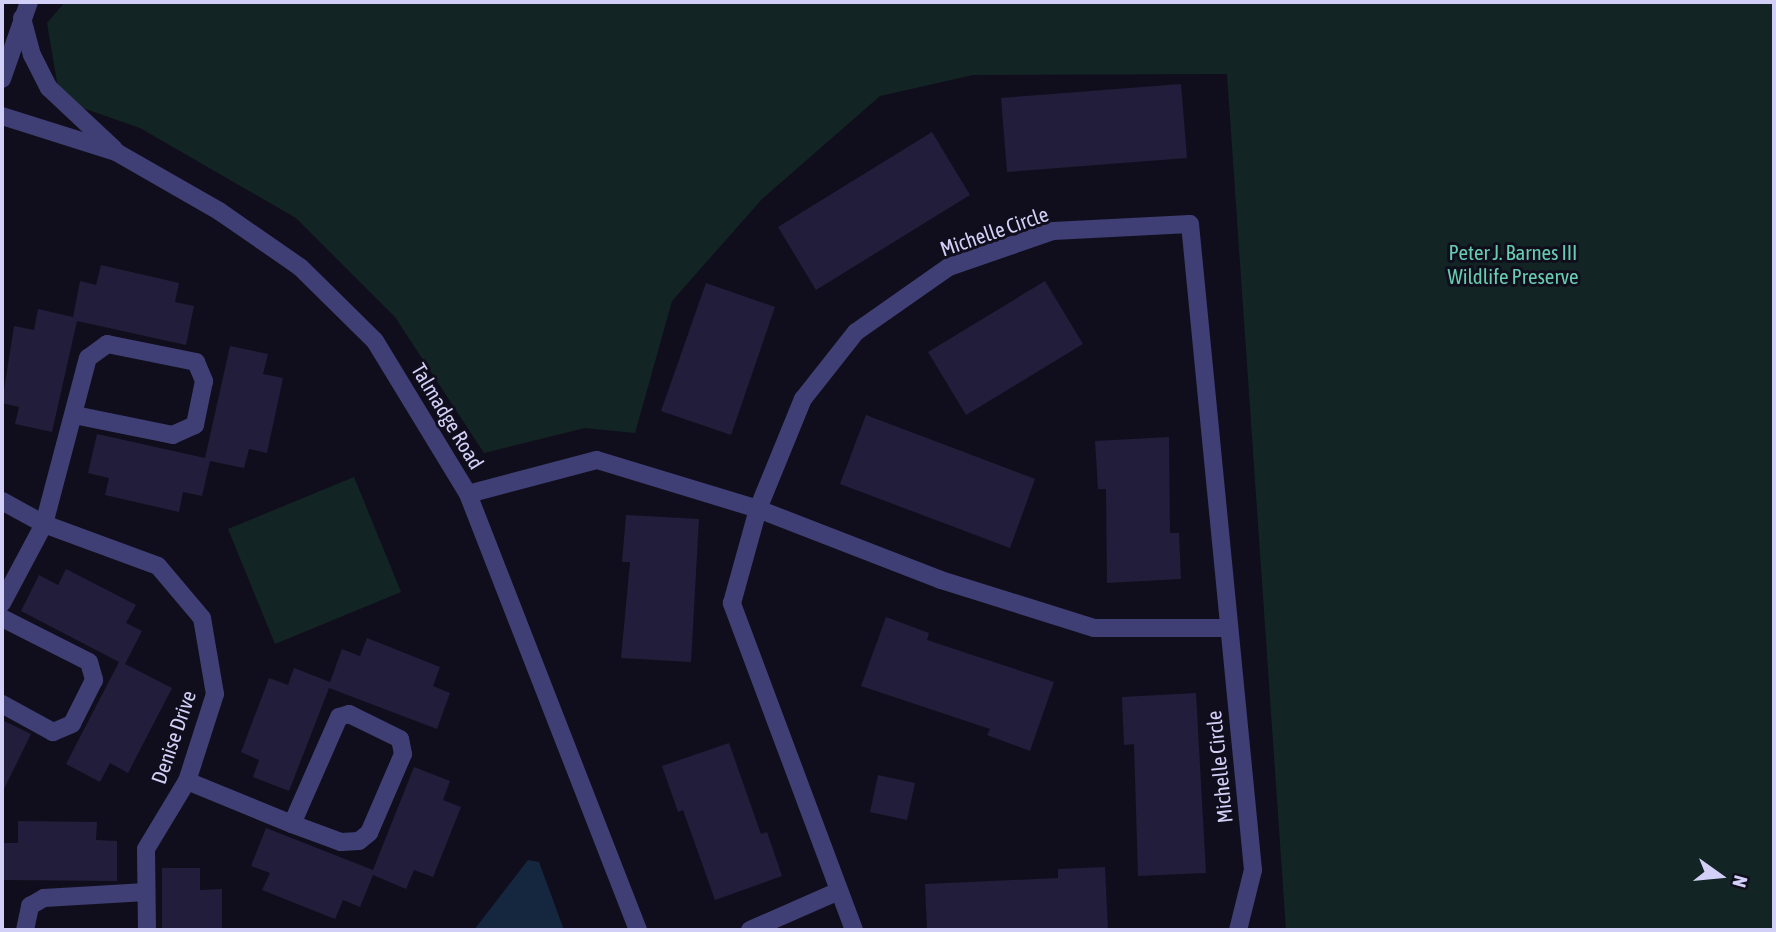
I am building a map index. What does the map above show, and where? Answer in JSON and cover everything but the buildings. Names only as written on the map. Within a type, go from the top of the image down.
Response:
[{"type":"street","points":[[2,79],[26,10]]},
{"type":"street","points":[[26,10],[32,55],[50,88],[116,152]]},
{"type":"street","name":"Talmadge Road","points":[[2,116],[116,152],[219,211],[300,267],[375,341],[468,494],[638,930]]},
{"type":"street","name":"Michelle Circle","points":[[854,930],[732,603],[758,509],[803,400],[856,332],[949,267],[1053,231],[1190,224],[1253,870],[1238,930]]},
{"type":"street","points":[[2,603],[44,524],[88,358],[107,344],[196,362],[204,381],[195,425],[173,435],[75,415]]},
{"type":"street","points":[[468,494],[597,460],[758,509],[941,580],[1094,628],[1228,628]]},
{"type":"street","name":"Denise Drive","points":[[2,502],[44,524],[158,566],[202,618],[215,695],[187,780],[146,849],[146,892]]},
{"type":"street","points":[[2,618],[89,662],[94,680],[72,724],[53,732],[2,704]]},
{"type":"street","points":[[187,780],[292,824],[341,842],[359,841],[369,833],[403,754],[400,738],[349,714],[339,718],[292,824]]},
{"type":"street","points":[[750,930],[839,891]]},
{"type":"street","points":[[25,930],[30,906],[44,898],[146,892],[147,930]]},
{"type":"green space","name":"Peter J. Barnes III Wildlife Preserve","points":[[65,2],[1774,2],[1774,930],[1286,930],[1227,74],[973,75],[880,96],[762,199],[672,301],[635,433],[585,428],[484,453],[395,317],[296,218],[140,128],[60,100],[47,23]]},
{"type":"green space","points":[[354,477],[401,592],[275,644],[228,529]]},
{"type":"water","points":[[528,860],[539,862],[564,930],[474,930]]}]
